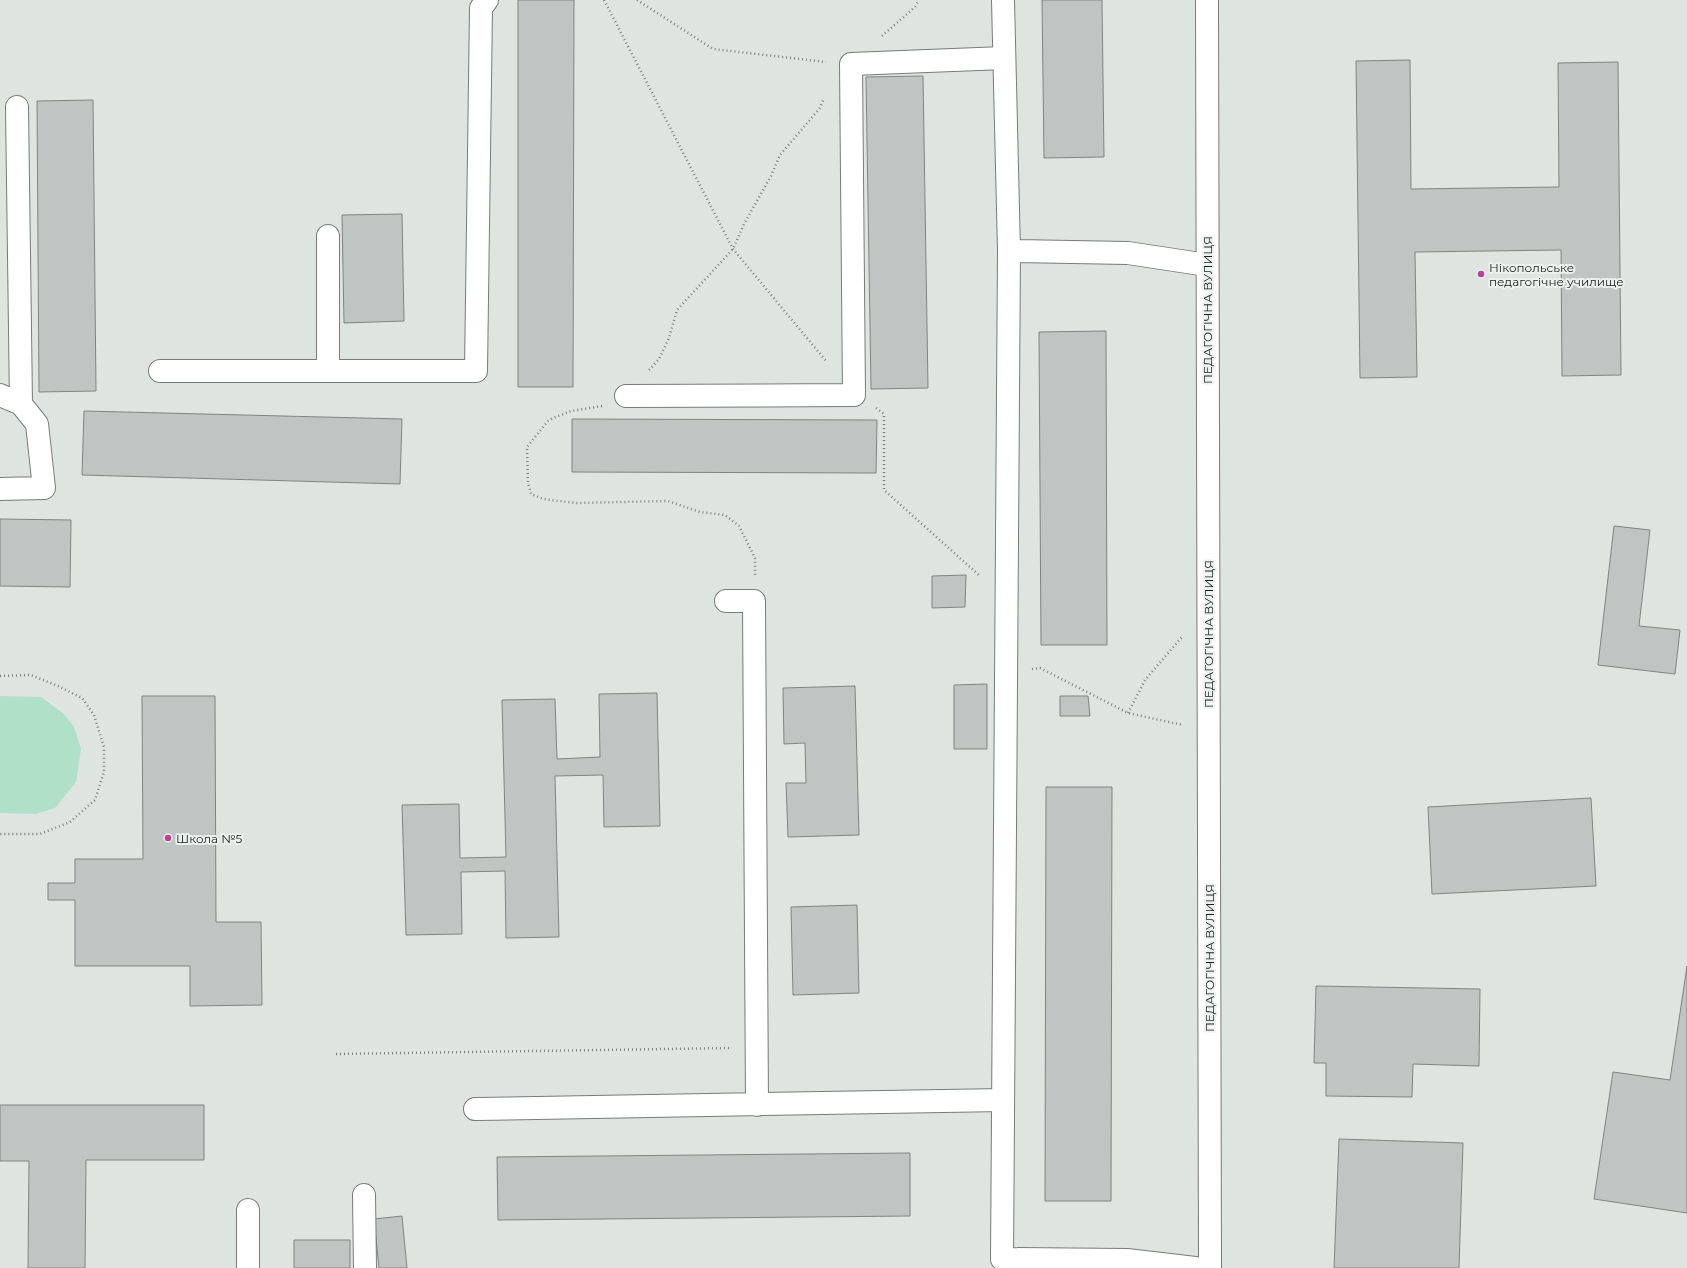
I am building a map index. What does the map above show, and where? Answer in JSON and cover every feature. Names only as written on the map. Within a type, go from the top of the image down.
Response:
[{"type":"main road","points":[[160,372],[476,371],[480,8],[487,0]]},
{"type":"main road","points":[[1004,0],[1009,250],[1002,1259],[1127,1260],[1195,1268]]},
{"type":"main road","name":"ПЕДАГОГІЧНА ВУЛИЦЯ","points":[[1207,0],[1210,1268]]},
{"type":"main road","points":[[626,396],[854,395],[851,64],[1004,58]]},
{"type":"main road","points":[[17,106],[21,404]]},
{"type":"main road","points":[[328,236],[328,371]]},
{"type":"main road","points":[[1009,250],[1128,253],[1207,265]]},
{"type":"main road","points":[[0,395],[21,404],[37,424],[44,488],[0,488]]},
{"type":"main road","points":[[726,601],[754,601],[756,1105]]},
{"type":"main road","points":[[475,1109],[1003,1100]]},
{"type":"main road","points":[[364,1195],[365,1268]]},
{"type":"main road","points":[[248,1210],[248,1268]]},
{"type":"path","points":[[604,0],[733,249],[829,364]]},
{"type":"path","points":[[637,0],[713,49],[851,64],[915,7],[919,0]]},
{"type":"path","points":[[754,601],[755,558],[739,526],[725,515],[700,512],[668,501],[576,503],[543,499],[531,494],[528,483],[527,447],[548,421],[571,411],[598,408],[626,396],[659,359],[668,338],[677,310],[733,249],[744,224],[771,176],[780,155],[820,108],[825,96]]},
{"type":"path","points":[[854,395],[884,414],[884,490],[1007,601]]},
{"type":"path","points":[[1128,713],[1145,680],[1182,636]]},
{"type":"path","points":[[1006,669],[1040,668],[1128,713],[1209,731]]},
{"type":"path","points":[[0,676],[31,675],[82,698],[94,715],[104,747],[104,772],[94,800],[70,822],[40,834],[0,834]]},
{"type":"path","points":[[336,1054],[756,1047]]},
{"type":"green space","points":[[0,696],[41,697],[64,714],[74,727],[81,749],[76,782],[55,808],[36,814],[0,813]]},
{"type":"building","points":[[518,0],[574,0],[573,387],[518,387]]},
{"type":"building","points":[[1042,0],[1102,0],[1104,157],[1044,158]]},
{"type":"building","name":"Нікопольське педагогічне училище","points":[[1410,60],[1411,189],[1559,187],[1558,63],[1618,62],[1621,375],[1562,376],[1561,250],[1415,252],[1417,377],[1360,378],[1356,61]]},
{"type":"building","points":[[923,76],[928,388],[871,389],[866,77]]},
{"type":"building","points":[[93,100],[96,391],[39,392],[37,101]]},
{"type":"building","points":[[402,214],[404,321],[344,323],[342,215]]},
{"type":"building","points":[[1106,331],[1107,645],[1041,645],[1039,332]]},
{"type":"building","points":[[84,411],[402,419],[400,484],[82,475]]},
{"type":"building","points":[[572,419],[877,420],[876,473],[572,472]]},
{"type":"building","points":[[0,519],[71,520],[70,587],[0,586]]},
{"type":"building","points":[[1614,526],[1650,530],[1639,626],[1680,630],[1675,674],[1598,665]]},
{"type":"building","points":[[966,575],[965,607],[932,608],[932,576]]},
{"type":"building","points":[[987,684],[987,749],[954,749],[954,685]]},
{"type":"building","points":[[855,686],[859,835],[788,837],[786,783],[806,783],[805,743],[784,744],[783,688]]},
{"type":"building","points":[[657,693],[660,826],[604,827],[603,775],[555,776],[559,937],[506,938],[505,871],[461,872],[462,934],[406,935],[402,805],[459,804],[460,858],[506,857],[502,700],[555,699],[557,759],[600,757],[599,694]]},
{"type":"building","points":[[142,696],[215,696],[216,922],[261,922],[262,1005],[190,1006],[190,966],[75,966],[75,900],[48,900],[48,883],[75,883],[75,859],[143,859]]},
{"type":"building","points":[[1060,696],[1088,696],[1090,716],[1060,716]]},
{"type":"building","points":[[1046,787],[1112,787],[1111,1201],[1045,1201]]},
{"type":"building","points":[[1591,798],[1596,886],[1432,894],[1428,807]]},
{"type":"building","points":[[857,905],[859,993],[793,995],[791,907]]},
{"type":"building","points":[[1687,966],[1687,1213],[1594,1199],[1613,1072],[1670,1080]]},
{"type":"building","points":[[1316,986],[1480,989],[1479,1066],[1413,1064],[1412,1097],[1326,1096],[1326,1063],[1314,1063]]},
{"type":"building","points":[[0,1105],[204,1105],[204,1160],[86,1160],[85,1268],[28,1268],[29,1161],[0,1161]]},
{"type":"building","points":[[1339,1139],[1463,1143],[1459,1268],[1334,1268]]},
{"type":"building","points":[[910,1153],[910,1216],[498,1220],[497,1157]]},
{"type":"building","points":[[402,1216],[407,1268],[379,1268],[374,1219]]},
{"type":"building","points":[[294,1240],[350,1240],[350,1268],[294,1268]]},
{"type":"place","name":"Нікопольське педагогічне училище","points":[[1481,274]]},
{"type":"place","name":"Школа №5","points":[[168,838]]}]
